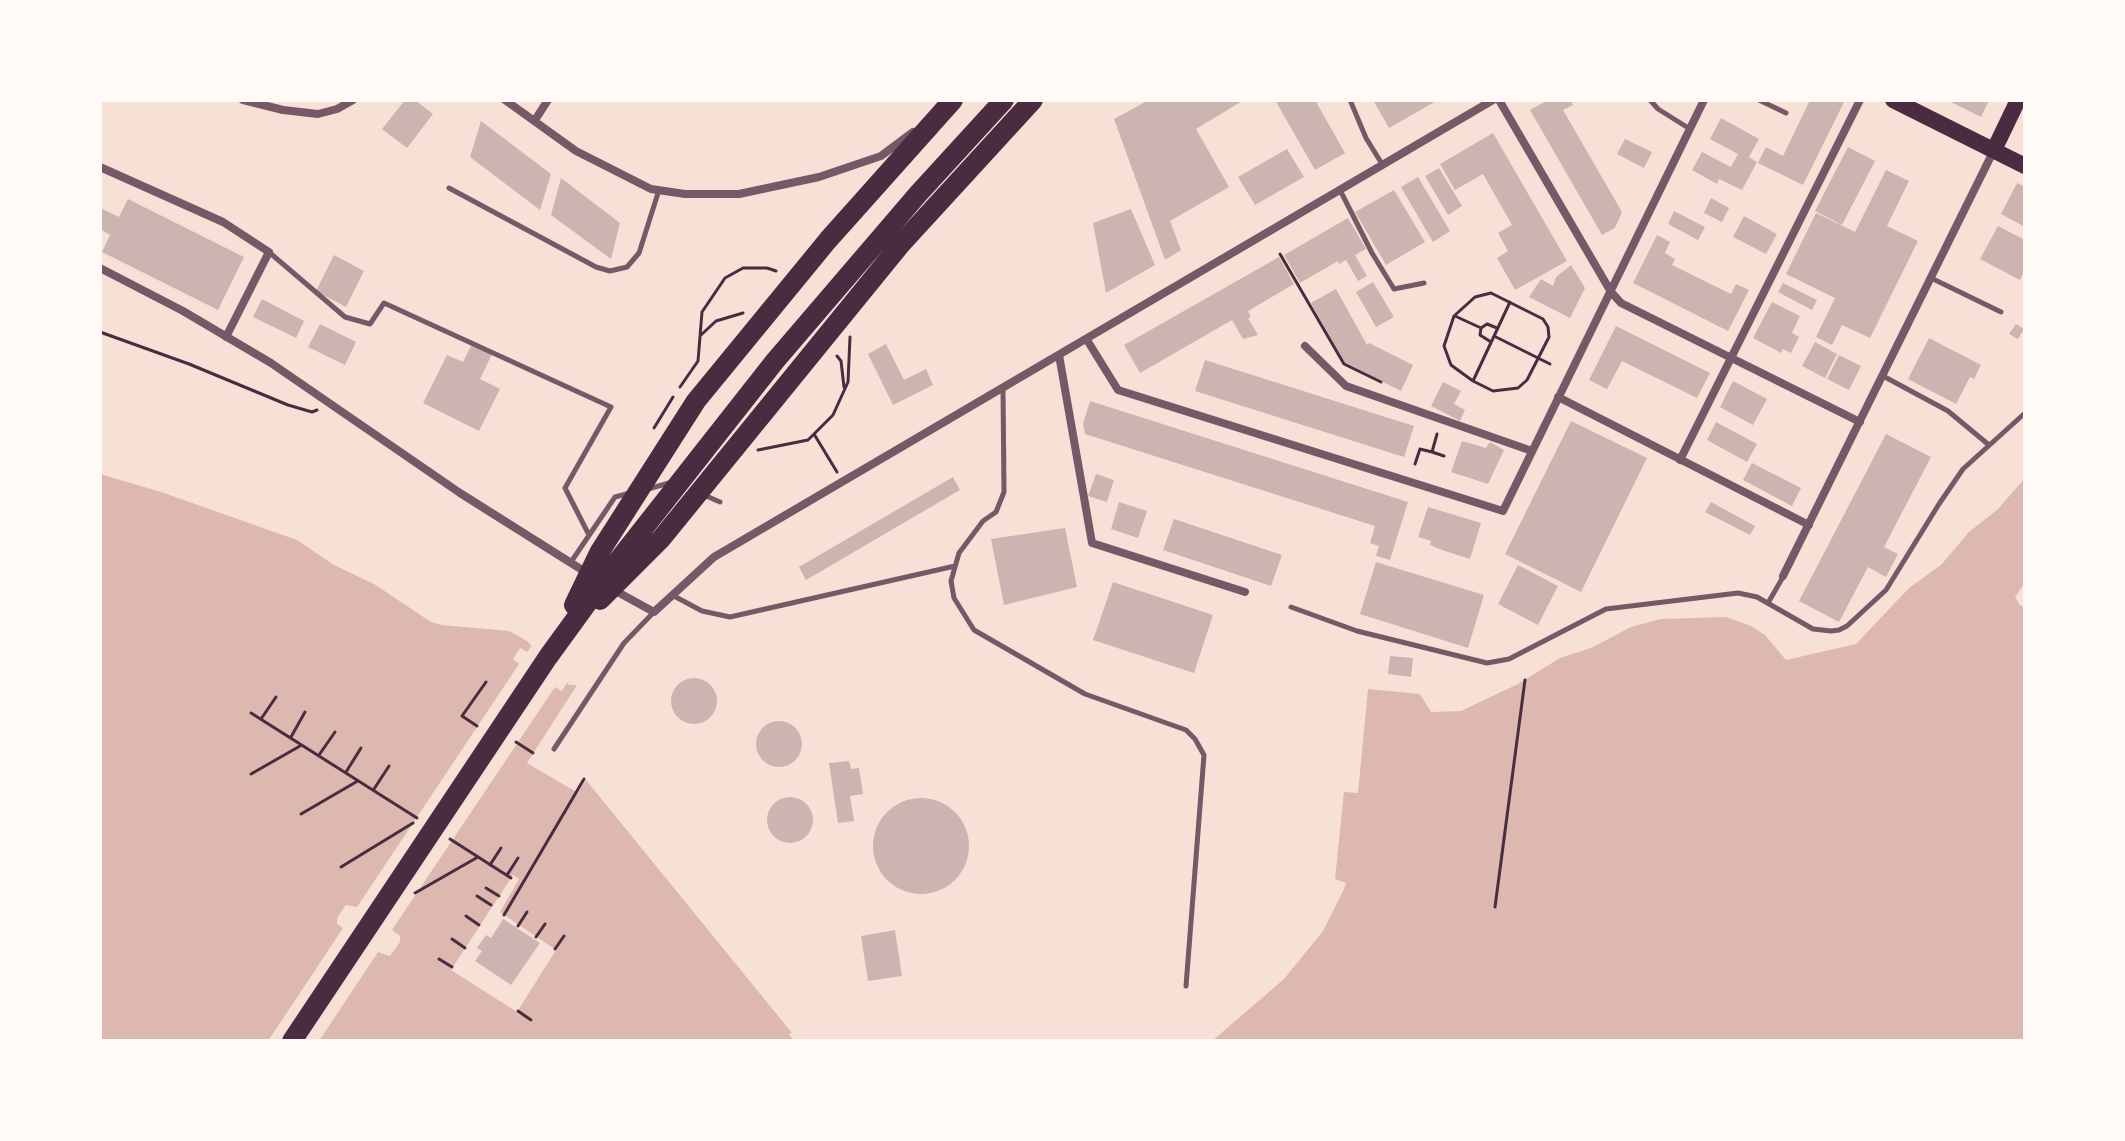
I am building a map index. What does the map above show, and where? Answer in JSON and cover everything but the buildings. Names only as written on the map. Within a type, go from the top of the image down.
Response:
[{"type":"highway","points":[[554,649],[599,553],[696,401],[828,240],[955,100]]},
{"type":"highway","points":[[292,1041],[554,649],[647,522],[872,247],[1004,100]]},
{"type":"highway","points":[[292,1041],[568,631],[635,537],[755,385],[870,249],[1004,100]]},
{"type":"highway","points":[[568,631],[661,539],[901,244],[1033,100]]},
{"type":"main road","points":[[1893,100],[2025,166]]},
{"type":"main road","points":[[1994,150],[2018,100]]},
{"type":"street","points":[[243,100],[283,110],[318,114],[337,109],[353,100]]},
{"type":"street","points":[[505,100],[576,151],[651,189],[685,194],[739,194],[819,177],[881,156],[955,100]]},
{"type":"street","points":[[535,120],[548,100]]},
{"type":"street","points":[[100,268],[226,337],[460,493],[621,595],[654,612],[714,557],[1496,100],[1611,292],[1621,303],[1860,422]]},
{"type":"street","points":[[1087,340],[1118,390],[1503,511],[1704,100]]},
{"type":"street","points":[[1680,460],[1860,100]]},
{"type":"street","points":[[1783,576],[1994,150]]},
{"type":"street","points":[[100,167],[223,222],[269,252],[226,337]]},
{"type":"street","points":[[1305,346],[1346,386],[1532,451]]},
{"type":"street","points":[[1059,355],[1092,543],[1245,592]]},
{"type":"street","points":[[1558,397],[1809,525]]},
{"type":"lane","points":[[1350,100],[1366,138],[1383,165]]},
{"type":"lane","points":[[1650,100],[1658,109],[1690,129]]},
{"type":"lane","points":[[1759,100],[1786,113]]},
{"type":"lane","points":[[449,188],[596,267],[610,271],[627,267],[639,253],[659,190]]},
{"type":"lane","points":[[1340,190],[1394,289],[1424,283]]},
{"type":"lane","points":[[269,252],[345,317],[370,324],[384,303],[611,407],[565,488],[589,535]]},
{"type":"lane","points":[[1931,278],[2001,312]]},
{"type":"lane","points":[[1883,376],[1948,411],[1989,445]]},
{"type":"lane","points":[[1003,388],[1004,492],[996,512],[983,521],[959,553],[951,581],[954,598],[974,630],[1085,694],[1186,730],[1195,739],[1204,755],[1186,986]]},
{"type":"lane","points":[[1291,607],[1357,631],[1487,663],[1509,659],[1606,609],[1738,593],[1757,597],[1813,629],[1831,631],[1847,626],[1886,590],[1963,469],[2025,413]]},
{"type":"lane","points":[[570,562],[615,497],[672,482],[683,487]]},
{"type":"lane","points":[[694,491],[720,502]]},
{"type":"lane","points":[[672,595],[702,611],[730,617],[955,566]]},
{"type":"lane","points":[[1768,603],[1783,576]]},
{"type":"lane","points":[[554,749],[624,643],[654,612]]},
{"type":"path","points":[[1280,254],[1344,364],[1401,392],[1402,405]]},
{"type":"path","points":[[1491,293],[1510,302],[1543,319],[1549,337],[1527,380],[1518,388],[1493,391],[1451,365],[1444,346],[1454,316],[1475,297],[1491,293]]},
{"type":"path","points":[[1473,381],[1510,302]]},
{"type":"path","points":[[1454,316],[1481,328]]},
{"type":"path","points":[[1491,342],[1480,335],[1481,328],[1487,324],[1497,328]]},
{"type":"path","points":[[100,332],[304,410],[312,412],[324,400]]},
{"type":"path","points":[[1494,336],[1550,364]]},
{"type":"path","points":[[1432,452],[1442,419]]},
{"type":"path","points":[[814,434],[843,481]]},
{"type":"path","points":[[1415,464],[1420,449],[1444,456]]},
{"type":"path","points":[[1495,907],[1525,680]]},
{"type":"path","points":[[261,719],[276,697]]},
{"type":"path","points":[[290,738],[305,712]]},
{"type":"path","points":[[251,713],[418,819],[341,867]]},
{"type":"path","points":[[319,756],[335,732]]},
{"type":"path","points":[[512,739],[533,753]]},
{"type":"path","points":[[251,774],[302,745]]},
{"type":"path","points":[[345,773],[361,748]]},
{"type":"path","points":[[373,790],[389,766]]},
{"type":"path","points":[[504,915],[584,779]]},
{"type":"path","points":[[301,814],[358,781]]},
{"type":"path","points":[[442,834],[509,877],[518,858]]},
{"type":"path","points":[[490,865],[501,848]]},
{"type":"path","points":[[415,893],[478,857]]},
{"type":"path","points":[[486,888],[499,896]]},
{"type":"path","points":[[477,896],[491,905]]},
{"type":"path","points":[[518,926],[527,912]]},
{"type":"path","points":[[466,916],[479,925]]},
{"type":"path","points":[[536,937],[545,924]]},
{"type":"path","points":[[555,949],[564,936]]},
{"type":"path","points":[[452,939],[465,948]]},
{"type":"path","points":[[439,959],[452,967]]},
{"type":"path","points":[[518,1011],[531,1020]]},
{"type":"shaded area","points":[[100,474],[297,540],[334,565],[374,584],[431,622],[509,631],[527,641],[569,685],[577,685],[527,763],[578,793],[586,780],[792,1033],[789,1034],[794,1041],[100,1041]]},
{"type":"shaded area","points":[[2025,478],[2025,583],[2015,597],[2025,608],[2025,1041],[1212,1041],[1284,979],[1323,931],[1343,891],[1346,883],[1335,879],[1344,792],[1358,793],[1368,689],[1420,694],[1431,712],[1461,711],[1518,684],[1560,658],[1591,648],[1631,627],[1661,619],[1726,617],[1765,635],[1786,660],[1856,644],[1909,588],[1941,565],[1969,532],[1998,509]]},
{"type":"pier","points":[[534,643],[569,679],[562,691],[555,687],[392,930],[400,936],[400,942],[390,956],[378,952],[319,1041],[268,1041],[343,928],[337,924],[337,918],[346,905],[357,907],[519,664],[513,659],[520,648],[527,652]]},
{"type":"pier","points":[[513,875],[519,879],[500,912],[556,950],[517,1012],[451,970]]}]
